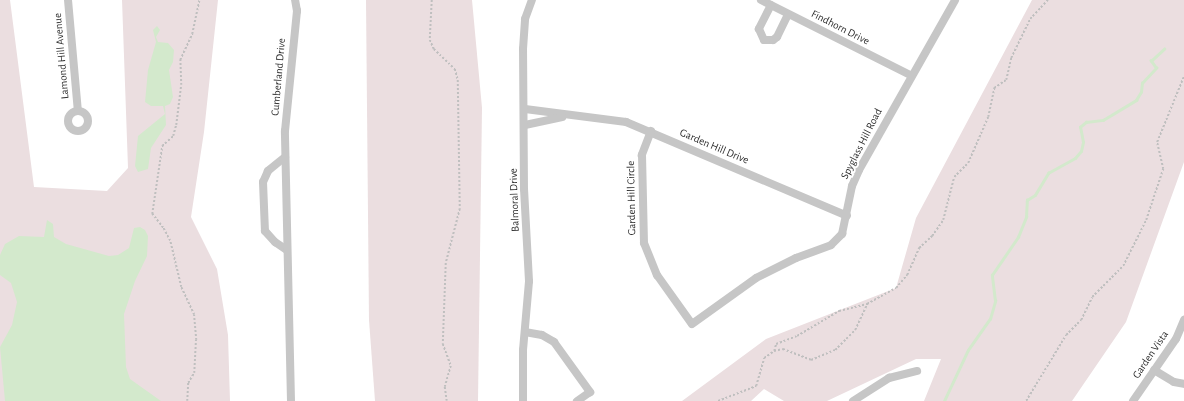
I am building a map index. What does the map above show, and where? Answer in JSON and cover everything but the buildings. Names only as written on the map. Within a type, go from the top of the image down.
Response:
[{"type":"street","name":"Lamond Hill Avenue","points":[[68,0],[78,111]]},
{"type":"street","name":"Cumberland Drive","points":[[291,401],[285,131],[298,11],[295,0]]},
{"type":"street","name":"Balmoral Drive","points":[[523,401],[528,263],[524,189],[525,109],[523,33],[532,0]]},
{"type":"street","name":"Findhorn Drive","points":[[761,0],[910,76]]},
{"type":"street","name":"Spyglass Hill Road","points":[[692,324],[756,278],[796,258],[831,245],[842,234],[854,179],[910,76],[955,0]]},
{"type":"street","points":[[771,5],[760,29],[764,40],[772,40],[777,36],[788,14]]},
{"type":"street","name":"Garden Hill Drive","points":[[525,109],[568,116],[626,122],[651,131],[846,216]]},
{"type":"street","name":"Garden Hill Drive","points":[[525,125],[568,116]]},
{"type":"street","name":"Garden Hill Circle","points":[[651,131],[642,155],[644,243],[657,275],[692,324]]},
{"type":"street","points":[[285,157],[268,171],[263,178],[264,219],[268,236],[288,250]]},
{"type":"street","name":"Garden Vista","points":[[1133,401],[1176,339],[1184,320]]},
{"type":"street","points":[[525,332],[542,335],[554,342],[590,392],[577,401]]},
{"type":"street","points":[[1154,370],[1174,382],[1184,384]]},
{"type":"street","points":[[853,401],[889,378],[917,371]]},
{"type":"path","points":[[187,401],[188,383],[194,373],[196,340],[194,315],[182,287],[170,241],[163,228],[152,214],[162,146],[173,136],[176,125],[181,85],[180,60],[192,34],[199,0]]},
{"type":"path","points":[[432,0],[430,40],[434,49],[455,69],[458,80],[460,208],[446,263],[443,344],[451,366],[445,387],[447,401]]},
{"type":"path","points":[[774,351],[776,344],[797,336],[839,310],[867,304],[896,288],[907,275],[919,248],[932,236],[943,220],[954,177],[968,162],[988,117],[994,88],[1006,80],[1011,58],[1030,19],[1048,0]]},
{"type":"path","points":[[1026,401],[1066,335],[1081,320],[1092,297],[1123,266],[1146,220],[1163,169],[1157,142],[1184,76]]},
{"type":"path","points":[[718,401],[756,386],[764,358],[774,351],[783,349],[811,360],[817,359],[844,342],[855,330],[867,304]]},
{"type":"shaded area","points":[[0,0],[10,0],[34,187],[107,191],[128,168],[122,0],[218,0],[204,132],[191,217],[217,269],[228,335],[230,401],[0,401]]},
{"type":"shaded area","points":[[366,0],[472,0],[482,108],[478,401],[375,401],[369,320]]},
{"type":"shaded area","points":[[1032,0],[1184,0],[1184,162],[1126,322],[1072,401],[924,401],[941,359],[916,359],[827,401],[784,401],[764,389],[751,401],[682,401],[766,339],[896,288],[916,218]]},
{"type":"shaded area","points":[[157,26],[160,30],[156,37],[158,42],[168,43],[174,50],[173,62],[169,70],[173,97],[170,104],[165,106],[166,125],[151,148],[148,169],[138,172],[135,166],[138,136],[165,114],[163,106],[151,106],[145,102],[148,70],[156,42],[153,30]]},
{"type":"shaded area","points":[[47,220],[53,224],[54,237],[66,244],[109,256],[118,255],[129,248],[134,228],[140,227],[145,230],[148,236],[147,256],[135,281],[124,314],[126,367],[130,379],[161,401],[5,401],[0,347],[12,325],[17,302],[11,283],[0,275],[0,255],[5,244],[19,236],[44,237]]},
{"type":"waterway","points":[[944,401],[968,350],[990,319],[995,301],[992,275],[1018,237],[1026,217],[1027,200],[1035,195],[1048,173],[1075,158],[1081,151],[1083,142],[1080,127],[1086,122],[1103,120],[1136,100],[1141,92],[1142,83],[1156,68],[1151,61],[1164,49]]}]
